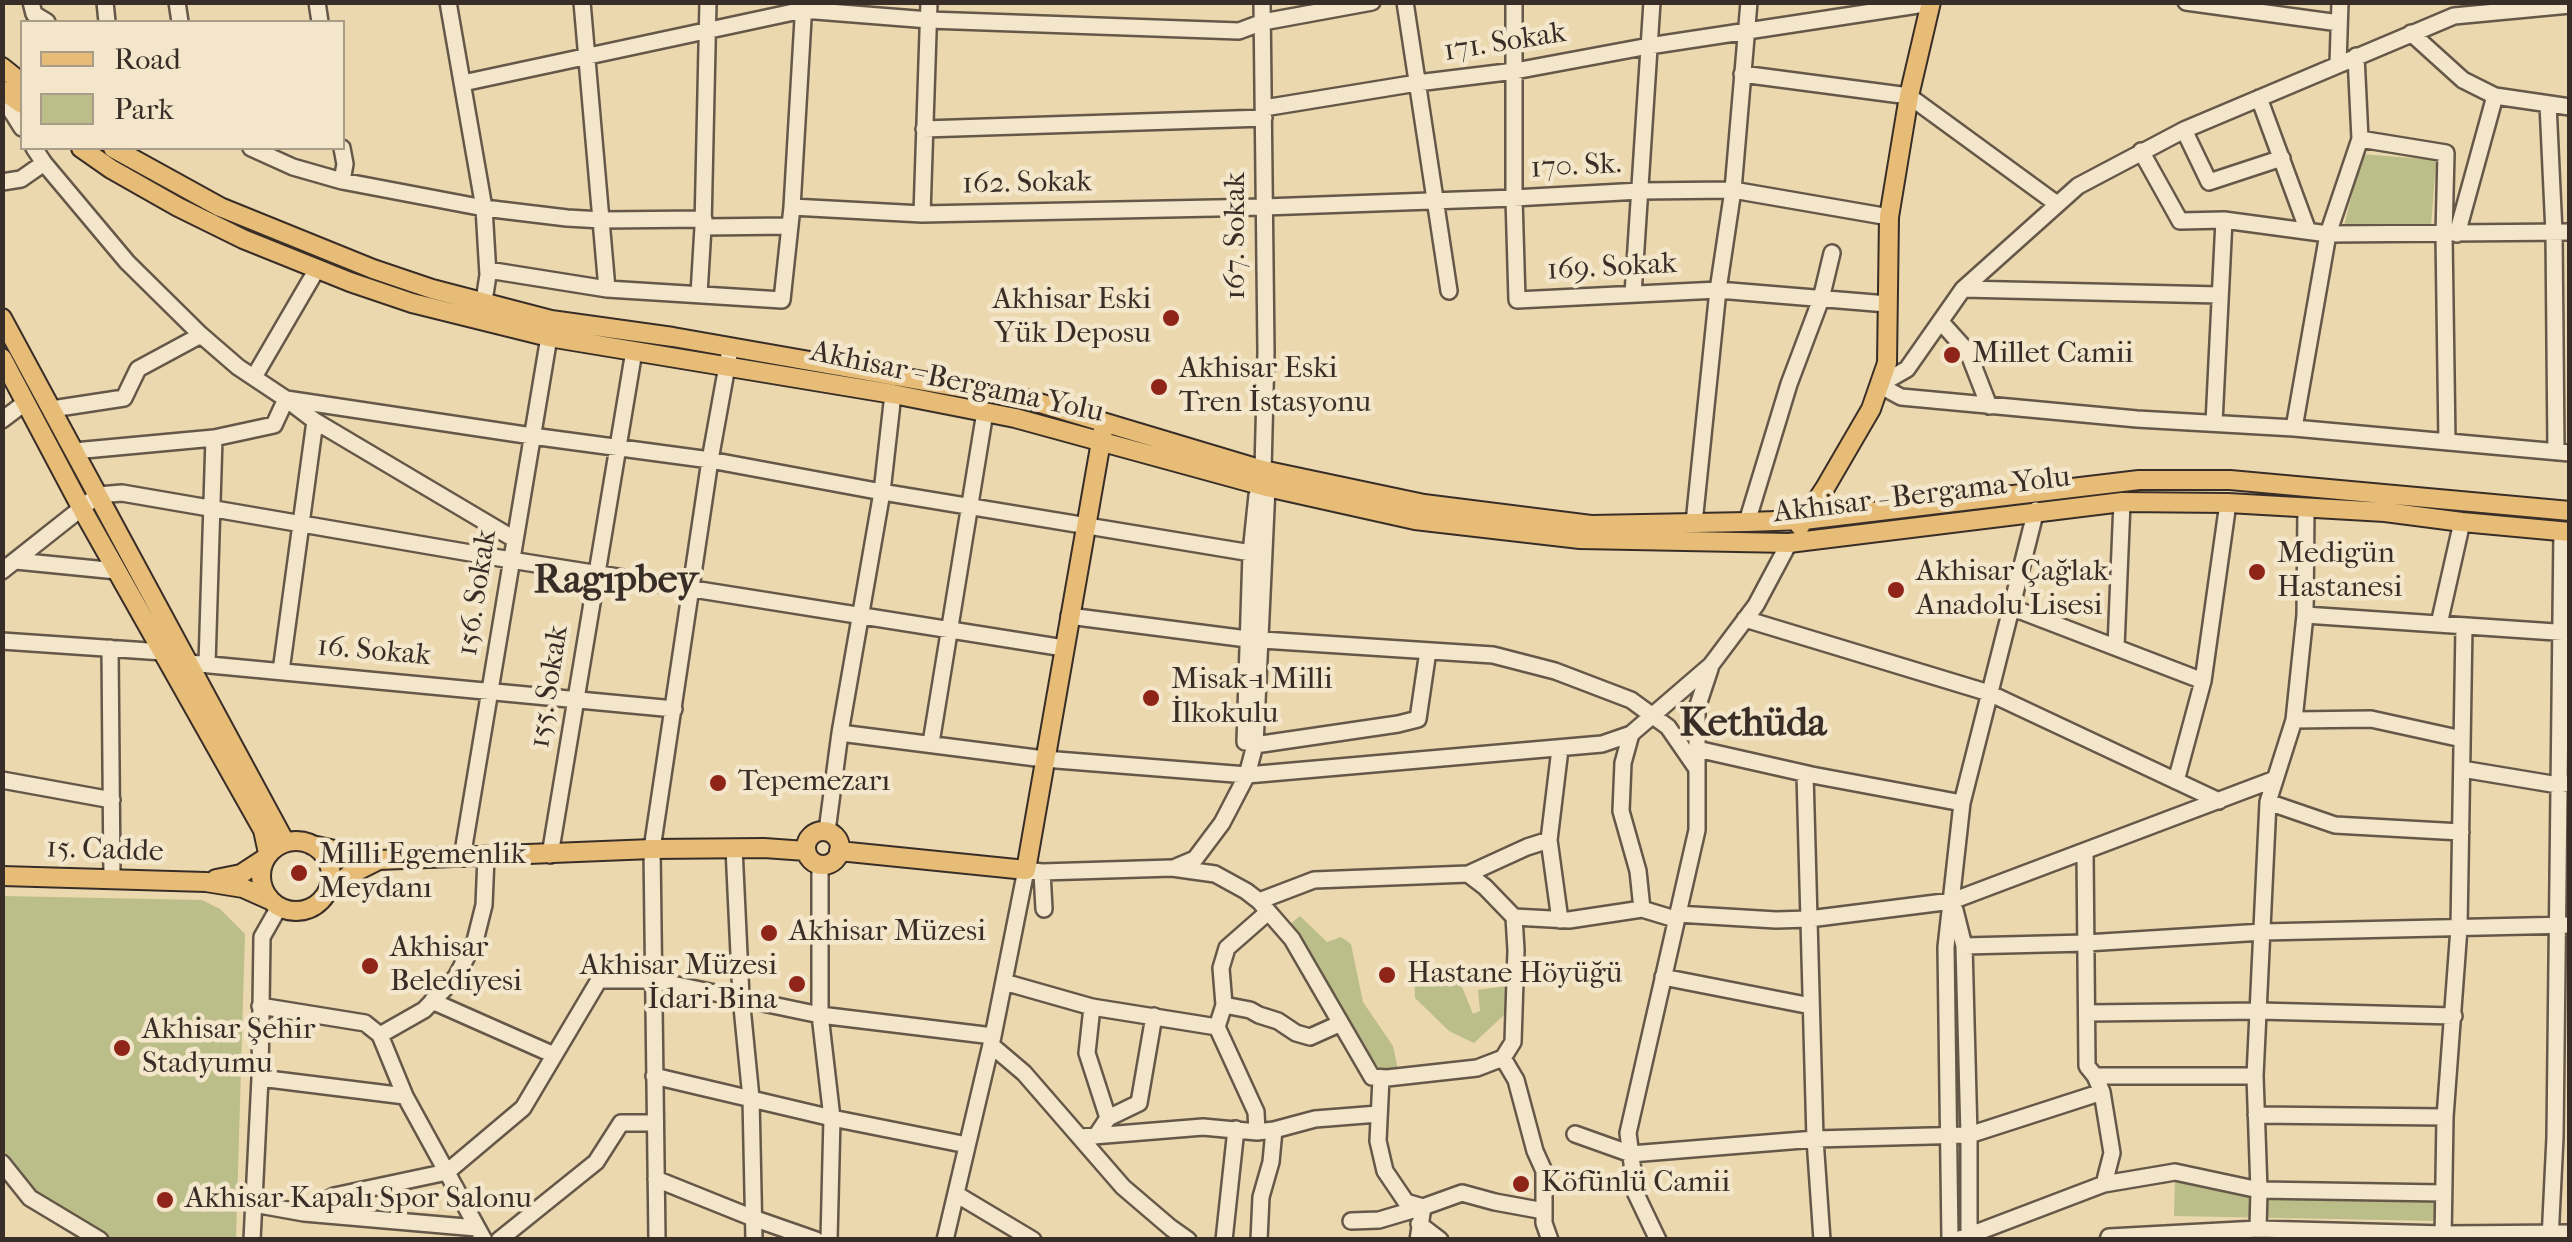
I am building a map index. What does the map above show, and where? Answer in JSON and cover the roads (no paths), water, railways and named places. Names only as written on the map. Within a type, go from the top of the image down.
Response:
[{"type":"main road","points":[[1789,542],[1871,408],[1888,363],[1889,218],[1909,96],[1931,3]]},
{"type":"main road","name":"Akhisar - Bergama Yolu","points":[[85,150],[178,207],[243,239],[412,302],[548,336],[1102,432],[1415,520],[1580,540],[1789,542],[2122,502],[2228,503],[2386,512],[2566,532]]},
{"type":"main road","name":"Akhisar - Bergama Yolu","points":[[117,150],[220,207],[432,289],[551,320],[731,346],[1026,399],[1102,432]]},
{"type":"main road","points":[[2,318],[98,496],[198,663],[285,842]]},
{"type":"main road","points":[[2,358],[82,510],[264,830],[266,856],[260,880],[274,904],[289,911],[311,908],[320,902],[330,882],[330,871],[321,851],[312,844]]},
{"type":"main road","points":[[839,851],[1034,871],[1044,759],[1102,432]]},
{"type":"main road","name":"Akhisar - Bergama Yolu","points":[[1263,480],[1591,525],[1804,520],[2139,480],[2230,480],[2570,511]]},
{"type":"main road","points":[[828,832],[836,837],[839,851],[834,860],[820,865],[811,860],[807,842],[812,834],[828,832]]},
{"type":"main road","points":[[266,856],[294,840],[379,860],[734,848],[806,851]]},
{"type":"main road","name":"15. Cadde","points":[[206,882],[241,874],[266,856]]},
{"type":"main road","points":[[326,892],[350,874],[379,860]]},
{"type":"main road","name":"15. Cadde","points":[[2,876],[206,882],[243,888],[274,904]]},
{"type":"street","points":[[448,2],[484,208],[488,270],[484,302]]},
{"type":"street","points":[[582,2],[607,289]]},
{"type":"street","points":[[699,294],[708,2]]},
{"type":"street","points":[[922,214],[929,2]]},
{"type":"street","name":"167. Sokak","points":[[1262,2],[1266,352],[1263,480]]},
{"type":"street","points":[[463,83],[803,6],[929,20],[1239,32],[1263,22],[1372,2]]},
{"type":"street","points":[[1405,2],[1448,291]]},
{"type":"street","name":"169. Sokak","points":[[1514,2],[1517,300],[1718,290],[1888,304]]},
{"type":"street","points":[[1633,294],[1652,2]]},
{"type":"street","points":[[1694,523],[1718,290],[1733,190],[1749,2]]},
{"type":"street","points":[[2186,2],[2339,22]]},
{"type":"street","points":[[2338,64],[2340,2]]},
{"type":"street","points":[[2440,22],[2441,2]]},
{"type":"street","name":"171. Sokak","points":[[924,130],[1264,113],[1418,83],[1515,71],[1649,46],[1931,3]]},
{"type":"street","points":[[488,270],[607,289],[782,300],[792,207],[803,6]]},
{"type":"street","points":[[2548,104],[2562,233],[2563,452],[1901,398],[1879,384],[1907,369],[1963,289],[2078,186],[2184,130],[2454,16],[2570,6]]},
{"type":"street","points":[[2411,34],[2463,80],[2495,96],[2570,107]]},
{"type":"street","points":[[2294,428],[2328,234],[2360,138],[2356,56]]},
{"type":"street","points":[[1742,74],[1909,96],[2057,204]]},
{"type":"street","points":[[2,93],[20,124]]},
{"type":"street","points":[[2451,235],[2495,96]]},
{"type":"street","points":[[2260,98],[2308,232]]},
{"type":"street","points":[[2184,130],[2208,182],[2282,158]]},
{"type":"street","points":[[2360,138],[2446,153],[2451,235],[2447,442]]},
{"type":"street","points":[[35,150],[127,262],[201,336],[315,421],[514,540]]},
{"type":"street","points":[[255,150],[342,182],[484,208],[567,218],[790,226]]},
{"type":"street","points":[[342,150],[342,182]]},
{"type":"street","points":[[2141,152],[2180,221],[2224,220],[2328,234],[2562,233]]},
{"type":"street","points":[[2,182],[21,180],[44,163]]},
{"type":"street","name":"170. Sk.","points":[[1264,207],[1733,190],[1889,218]]},
{"type":"street","name":"162. Sokak","points":[[792,207],[922,214],[1264,207]]},
{"type":"street","points":[[2214,423],[2224,220]]},
{"type":"street","points":[[1747,522],[1821,299],[1832,253]]},
{"type":"street","points":[[254,378],[318,269]]},
{"type":"street","points":[[1963,289],[2220,294]]},
{"type":"street","points":[[1940,322],[1968,352],[1989,406]]},
{"type":"street","points":[[52,409],[124,398],[138,369],[201,336]]},
{"type":"street","name":"156. Sokak","points":[[462,858],[548,336]]},
{"type":"street","points":[[656,1240],[652,850],[710,460],[731,346]]},
{"type":"street","name":"155. Sokak","points":[[550,855],[634,351]]},
{"type":"street","points":[[828,832],[840,734],[882,492],[892,394]]},
{"type":"street","points":[[286,399],[710,460],[1251,554]]},
{"type":"street","points":[[74,451],[214,438],[274,425],[286,399]]},
{"type":"street","points":[[2,420],[26,402]]},
{"type":"street","points":[[931,744],[986,412]]},
{"type":"street","points":[[281,672],[315,421]]},
{"type":"street","points":[[198,663],[214,438]]},
{"type":"street","points":[[1172,868],[1195,859],[1222,823],[1247,776],[1256,746],[1251,554],[1263,480]]},
{"type":"street","points":[[1247,776],[1263,480]]},
{"type":"street","points":[[9,566],[98,496],[122,494],[1064,648]]},
{"type":"street","points":[[2116,646],[2122,502]]},
{"type":"street","points":[[2176,781],[2203,681],[2228,503]]},
{"type":"street","points":[[2258,1230],[2255,1076],[2268,802],[2294,720],[2305,615],[2306,507]]},
{"type":"street","points":[[1959,1238],[1948,1136],[1946,947],[1962,803],[2036,510]]},
{"type":"street","points":[[2439,624],[2462,522]]},
{"type":"street","points":[[2551,1236],[2564,925],[2566,532]]},
{"type":"street","points":[[840,734],[1044,759],[1247,776],[1602,744],[1632,734],[1711,665],[1756,605],[1789,542]]},
{"type":"street","points":[[9,566],[117,571]]},
{"type":"street","points":[[2013,608],[2203,681]]},
{"type":"street","points":[[2305,615],[2565,632]]},
{"type":"street","points":[[1069,616],[1253,639],[1494,655],[1554,671],[1631,700],[1668,727],[1697,770]]},
{"type":"street","points":[[1745,619],[1989,693],[2219,801]]},
{"type":"street","points":[[2444,1236],[2445,1117],[2459,928],[2464,626]]},
{"type":"street","points":[[2,641],[163,652]]},
{"type":"street","points":[[110,648],[112,879]]},
{"type":"street","points":[[1256,746],[1418,719],[1428,651]]},
{"type":"street","name":"16. Sokak","points":[[198,663],[674,708]]},
{"type":"street","points":[[1658,1240],[1636,1194],[1628,1133],[1697,830],[1697,708],[1711,665]]},
{"type":"street","points":[[2294,720],[2371,719],[2462,739]]},
{"type":"street","points":[[1632,734],[1623,763],[1622,811],[1638,871],[1642,909]]},
{"type":"street","points":[[1697,748],[1805,774],[1962,803]]},
{"type":"street","points":[[1560,749],[1549,840],[1560,920]]},
{"type":"street","points":[[2462,769],[2564,784]]},
{"type":"street","points":[[1805,774],[1815,1139],[1822,1240]]},
{"type":"street","points":[[1514,917],[1560,920],[1642,909],[1676,916],[1808,919],[1952,902],[2275,779]]},
{"type":"street","points":[[2,780],[112,800]]},
{"type":"street","points":[[2268,802],[2335,825],[2460,832]]},
{"type":"street","points":[[1259,1240],[1261,1197],[1271,1162],[1266,1131],[1217,1027],[1224,1005],[1221,968],[1227,948],[1264,906],[1314,880],[1468,874],[1549,840]]},
{"type":"street","points":[[734,848],[741,997],[752,1098],[754,1240]]},
{"type":"street","points":[[2085,852],[2087,1066],[2099,1084],[2112,1153],[2104,1184]]},
{"type":"street","points":[[380,1035],[424,1010],[456,977],[476,940],[484,905],[486,857]]},
{"type":"street","points":[[820,865],[820,1015],[832,1118],[828,1240]]},
{"type":"street","points":[[1034,871],[1172,868],[1215,874],[1246,891],[1292,940],[1372,1077],[1381,1078],[1477,1068],[1503,1058],[1513,1042],[1514,917],[1468,874]]},
{"type":"street","points":[[1034,871],[1044,909]]},
{"type":"street","points":[[945,1240],[1004,982],[1034,871]]},
{"type":"street","points":[[1952,902],[1964,946],[1969,1135],[1959,1238]]},
{"type":"street","points":[[252,1240],[262,937],[274,904]]},
{"type":"street","points":[[1964,946],[2263,932],[2564,925]]},
{"type":"street","points":[[1663,977],[1811,1006]]},
{"type":"street","points":[[304,1213],[334,1196],[446,1172],[523,1108],[599,980],[653,980],[820,1015],[992,1040],[1089,1136],[1123,1186],[1168,1234],[1188,1240]]},
{"type":"street","points":[[1004,982],[1092,1007],[1217,1027]]},
{"type":"street","points":[[432,1001],[554,1055]]},
{"type":"street","points":[[1224,1005],[1250,1010],[1278,1021],[1296,1034],[1310,1037],[1339,1024]]},
{"type":"street","points":[[260,1006],[365,1023],[380,1035],[405,1096],[481,1234]]},
{"type":"street","points":[[1092,1007],[1087,1052],[1108,1118]]},
{"type":"street","points":[[2087,1013],[2259,1011],[2454,1016]]},
{"type":"street","points":[[1089,1136],[1108,1118],[1139,1103],[1154,1016]]},
{"type":"street","points":[[1503,1058],[1516,1080],[1544,1172],[1544,1223],[1550,1240]]},
{"type":"street","points":[[654,1076],[967,1145]]},
{"type":"street","points":[[1575,1134],[1630,1154],[1815,1139],[1969,1135],[2099,1084],[2255,1076]]},
{"type":"street","points":[[260,1078],[405,1096]]},
{"type":"street","points":[[1381,1078],[1378,1141],[1385,1171],[1406,1202],[1424,1207]]},
{"type":"street","points":[[1089,1136],[1203,1127],[1266,1131],[1315,1119],[1378,1114]]},
{"type":"street","points":[[2256,1115],[2445,1117]]},
{"type":"street","points":[[498,1240],[596,1162],[621,1123],[655,1123]]},
{"type":"street","points":[[1224,1240],[1236,1130]]},
{"type":"street","points":[[2,1163],[30,1198],[100,1240]]},
{"type":"street","points":[[1959,1238],[2104,1184],[2174,1172],[2260,1190],[2443,1193]]},
{"type":"street","points":[[656,1179],[816,1240]]},
{"type":"street","points":[[1351,1221],[1379,1220],[1462,1193],[1544,1210]]},
{"type":"street","points":[[956,1194],[1033,1240]]},
{"type":"street","points":[[254,1204],[481,1234]]},
{"type":"street","points":[[1424,1207],[1418,1232],[1440,1240]]},
{"type":"street","points":[[2108,1240],[2258,1230],[2444,1236],[2570,1233]]},
{"type":"place","name":"Akhisar Eski Yük Deposu","points":[[1171,318]]},
{"type":"place","name":"Millet Camii","points":[[1952,355]]},
{"type":"place","name":"Akhisar Eski Tren İstasyonu","points":[[1159,387]]},
{"type":"place","name":"Medigün Hastanesi","points":[[2257,572]]},
{"type":"place","name":"Akhisar Çağlak Anadolu Lisesi","points":[[1896,590]]},
{"type":"place","name":"Misak-ı Milli İlkokulu","points":[[1151,698]]},
{"type":"place","name":"Tepemezarı","points":[[718,783]]},
{"type":"place","name":"Milli Egemenlik Meydanı","points":[[299,873]]},
{"type":"place","name":"Akhisar Müzesi","points":[[769,933]]},
{"type":"place","name":"Akhisar Belediyesi","points":[[370,966]]},
{"type":"place","name":"Hastane Höyüğü","points":[[1387,975]]},
{"type":"place","name":"Akhisar Müzesi İdari Bina","points":[[797,984]]},
{"type":"place","name":"Akhisar Şehir Stadyumu","points":[[122,1048]]},
{"type":"place","name":"Köfünlü Camii","points":[[1521,1184]]},
{"type":"place","name":"Akhisar Kapalı Spor Salonu","points":[[165,1200]]},
{"type":"district","name":"Ragıpbey","points":[[616,582]]},
{"type":"district","name":"Kethüda","points":[[1753,725]]}]
